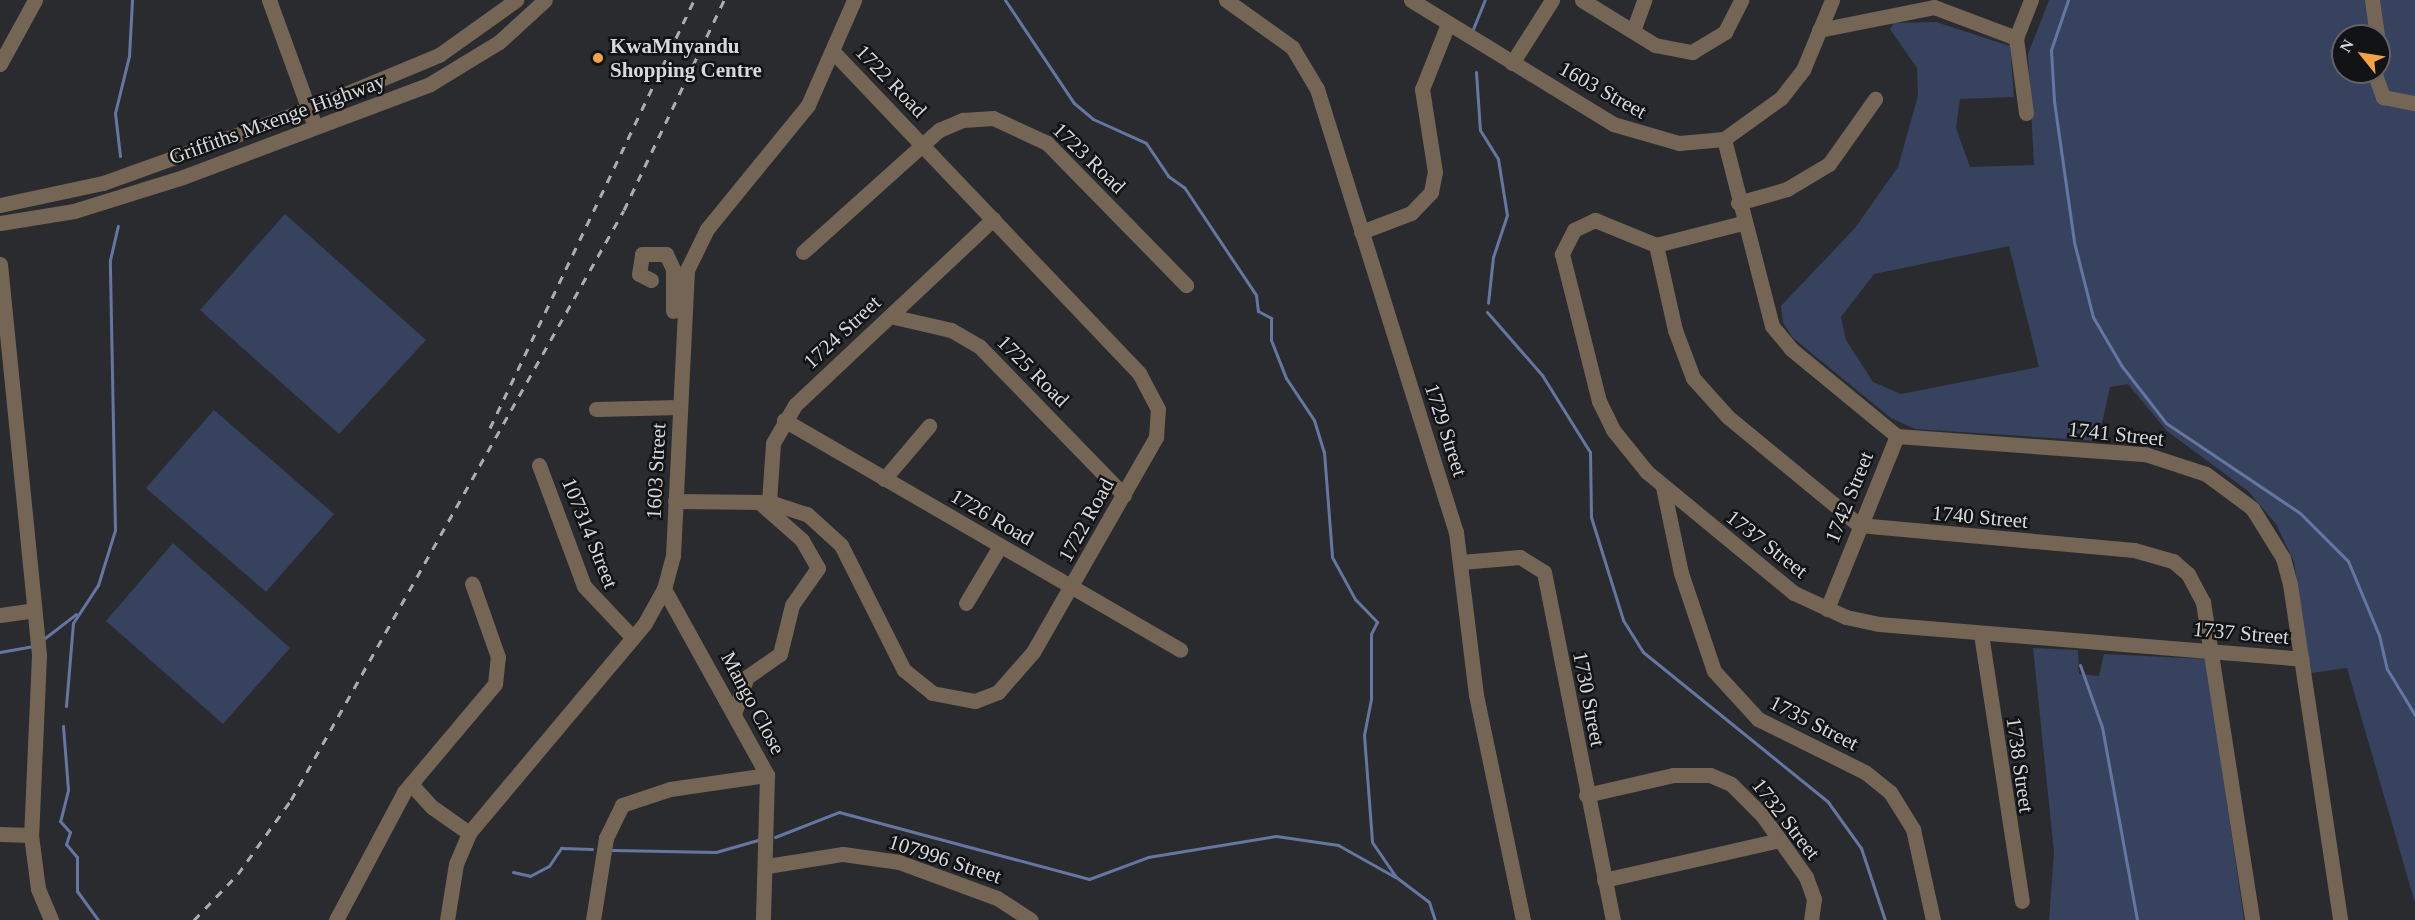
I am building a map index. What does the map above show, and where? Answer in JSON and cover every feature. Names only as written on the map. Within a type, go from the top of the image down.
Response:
[{"type":"street","points":[[0,64],[6,39],[35,0]]},
{"type":"street","points":[[269,0],[316,127]]},
{"type":"street","name":"Griffiths Mxenge Highway","points":[[0,205],[103,183],[309,109],[440,55],[516,0]]},
{"type":"street","name":"Griffiths Mxenge Highway","points":[[0,223],[74,211],[316,127],[456,71],[516,29],[545,0]]},
{"type":"street","name":"1603 Street","points":[[447,920],[454,872],[469,833],[633,638],[664,589],[673,556],[684,289],[694,251],[798,120],[854,0]]},
{"type":"street","name":"1729 Street","points":[[1226,0],[1282,37],[1307,67],[1361,232],[1461,562],[1476,695],[1523,920]]},
{"type":"street","name":"1603 Street","points":[[1411,0],[1512,63],[1638,135],[1679,143],[1725,139]]},
{"type":"street","points":[[1512,63],[1552,0]]},
{"type":"street","points":[[1582,0],[1655,45],[1692,52],[1725,32],[1740,0]]},
{"type":"street","points":[[1633,31],[1644,0]]},
{"type":"street","points":[[1832,0],[1803,70],[1781,98],[1725,139],[1742,223],[1778,336],[1897,436]]},
{"type":"street","points":[[2026,113],[2016,38],[2031,0]]},
{"type":"street","points":[[2372,0],[2375,24]]},
{"type":"street","points":[[1820,30],[1935,4],[2016,38]]},
{"type":"street","points":[[1361,232],[1411,213],[1431,192],[1435,172],[1422,89],[1448,24]]},
{"type":"street","name":"1722 Road","points":[[675,501],[764,502],[807,514],[834,535],[904,670],[923,688],[947,699],[975,701],[1009,683],[1072,588],[1156,437],[1159,419],[1151,394],[1139,373],[832,51]]},
{"type":"street","points":[[2378,84],[2383,97],[2415,103]]},
{"type":"street","points":[[1738,203],[1787,189],[1829,164],[1875,99]]},
{"type":"street","name":"1723 Road","points":[[803,252],[921,143],[963,120],[993,118],[1030,131],[1186,285]]},
{"type":"street","name":"1724 Street","points":[[764,502],[771,456],[784,420],[993,219]]},
{"type":"street","name":"1737 Street","points":[[1656,245],[1595,220],[1574,230],[1561,268],[1599,400],[1629,453],[1663,487],[1780,584],[1827,609],[1870,622],[1981,634],[2302,659]]},
{"type":"street","points":[[1742,223],[1656,245],[1675,330],[1693,378],[1728,417],[1859,525]]},
{"type":"street","points":[[651,279],[639,274],[642,254],[666,254],[672,260],[673,319],[680,361]]},
{"type":"street","points":[[0,264],[4,341],[39,655],[31,835],[38,889],[51,920]]},
{"type":"street","name":"1725 Road","points":[[890,316],[951,330],[979,346],[1124,495]]},
{"type":"street","points":[[596,409],[680,407]]},
{"type":"street","name":"1726 Road","points":[[784,420],[1180,650]]},
{"type":"street","points":[[884,479],[929,426]]},
{"type":"street","name":"1742 Street","points":[[1827,609],[1859,525],[1897,436]]},
{"type":"street","name":"1741 Street","points":[[1897,436],[2145,454],[2206,474],[2252,508],[2283,558],[2302,659],[2340,920]]},
{"type":"street","name":"107314 Street","points":[[539,465],[584,586],[633,638]]},
{"type":"street","name":"1735 Street","points":[[1663,487],[1681,573],[1714,671],[1758,719],[1865,772],[1890,792],[1913,829],[1934,920]]},
{"type":"street","points":[[735,711],[747,677],[780,654],[792,605],[818,568],[802,540],[764,502]]},
{"type":"street","name":"1740 Street","points":[[1859,525],[2156,554],[2173,561],[2198,587],[2212,651],[2252,920]]},
{"type":"street","points":[[966,603],[1000,546]]},
{"type":"street","name":"1730 Street","points":[[1461,562],[1520,557],[1544,572],[1586,795],[1613,920]]},
{"type":"street","points":[[336,920],[411,784],[487,699],[498,676],[498,657],[472,583]]},
{"type":"street","name":"Mango Close","points":[[664,589],[735,711],[767,775],[767,866],[763,920]]},
{"type":"street","points":[[0,615],[34,610]]},
{"type":"street","name":"1738 Street","points":[[1981,634],[2022,901]]},
{"type":"street","points":[[593,920],[608,831],[622,805],[670,789],[767,775]]},
{"type":"street","name":"1732 Street","points":[[1586,795],[1673,775],[1719,777],[1744,794],[1780,840],[1811,888],[1811,920]]},
{"type":"street","points":[[411,784],[432,807],[469,833]]},
{"type":"street","points":[[0,834],[31,835]]},
{"type":"street","points":[[1604,880],[1780,840]]},
{"type":"street","name":"107996 Street","points":[[767,866],[843,854],[899,862],[997,898],[1031,920]]},
{"type":"shaded area","points":[[2049,0],[2415,0],[2415,903],[2347,668],[2311,673],[2294,562],[2276,524],[2248,491],[2167,431],[2128,384],[2110,387],[2098,441],[1915,429],[1891,418],[1793,338],[1783,323],[1781,306],[1855,228],[1898,167],[1918,96],[1917,68],[1890,29],[1894,23],[1936,22],[2010,46],[2014,97],[1960,99],[1956,128],[1970,167],[2034,165],[2028,54]],"holes":[[[2009,246],[2039,367],[1901,394],[1873,382],[1846,340],[1841,317],[1874,274]]]},
{"type":"shaded area","points":[[285,214],[426,340],[339,434],[200,310]]},
{"type":"shaded area","points":[[214,410],[334,514],[266,592],[146,488]]},
{"type":"shaded area","points":[[173,543],[290,648],[223,724],[106,621]]},
{"type":"shaded area","points":[[2033,648],[2078,650],[2079,674],[2099,676],[2104,654],[2206,659],[2244,920],[2049,920],[2054,852]]},
{"type":"waterway","points":[[120,156],[115,113],[129,56],[132,0]]},
{"type":"waterway","points":[[1005,0],[1074,103],[1093,119],[1146,143],[1168,176],[1184,187],[1256,295],[1258,311],[1271,318],[1271,340],[1286,378],[1314,420],[1324,452],[1332,557],[1355,599],[1377,622],[1371,634],[1371,699],[1364,735],[1372,842],[1396,877],[1429,902],[1435,920]]},
{"type":"waterway","points":[[1473,29],[1485,0]]},
{"type":"waterway","points":[[2068,0],[2051,50],[2054,101],[2074,242],[2093,317],[2121,365],[2166,423],[2300,513],[2348,561],[2379,635],[2387,669],[2415,715]]},
{"type":"waterway","points":[[1476,72],[1480,130],[1498,159],[1507,215],[1493,257],[1488,303]]},
{"type":"waterway","points":[[66,706],[73,623],[98,585],[115,530],[110,260],[118,226]]},
{"type":"waterway","points":[[1487,312],[1542,375],[1590,452],[1591,517],[1623,620],[1643,652],[1828,802],[1861,848],[1885,920]]},
{"type":"waterway","points":[[41,641],[76,614]]},
{"type":"waterway","points":[[0,652],[33,646]]},
{"type":"waterway","points":[[2080,665],[2102,727],[2137,920]]},
{"type":"waterway","points":[[63,726],[68,790],[60,821],[70,832],[66,844],[77,857],[77,891],[98,920]]},
{"type":"waterway","points":[[775,837],[839,812],[1089,879],[1148,857],[1276,836],[1338,845],[1395,877]]},
{"type":"waterway","points":[[612,850],[716,852],[761,839]]},
{"type":"waterway","points":[[513,872],[530,876],[549,866],[561,848],[592,849]]},
{"type":"railway","points":[[490,428],[694,0]]},
{"type":"railway","points":[[194,920],[238,874],[291,800],[624,210],[724,0]]},
{"type":"place","name":"KwaMnyandu Shopping Centre","points":[[598,58]]}]
